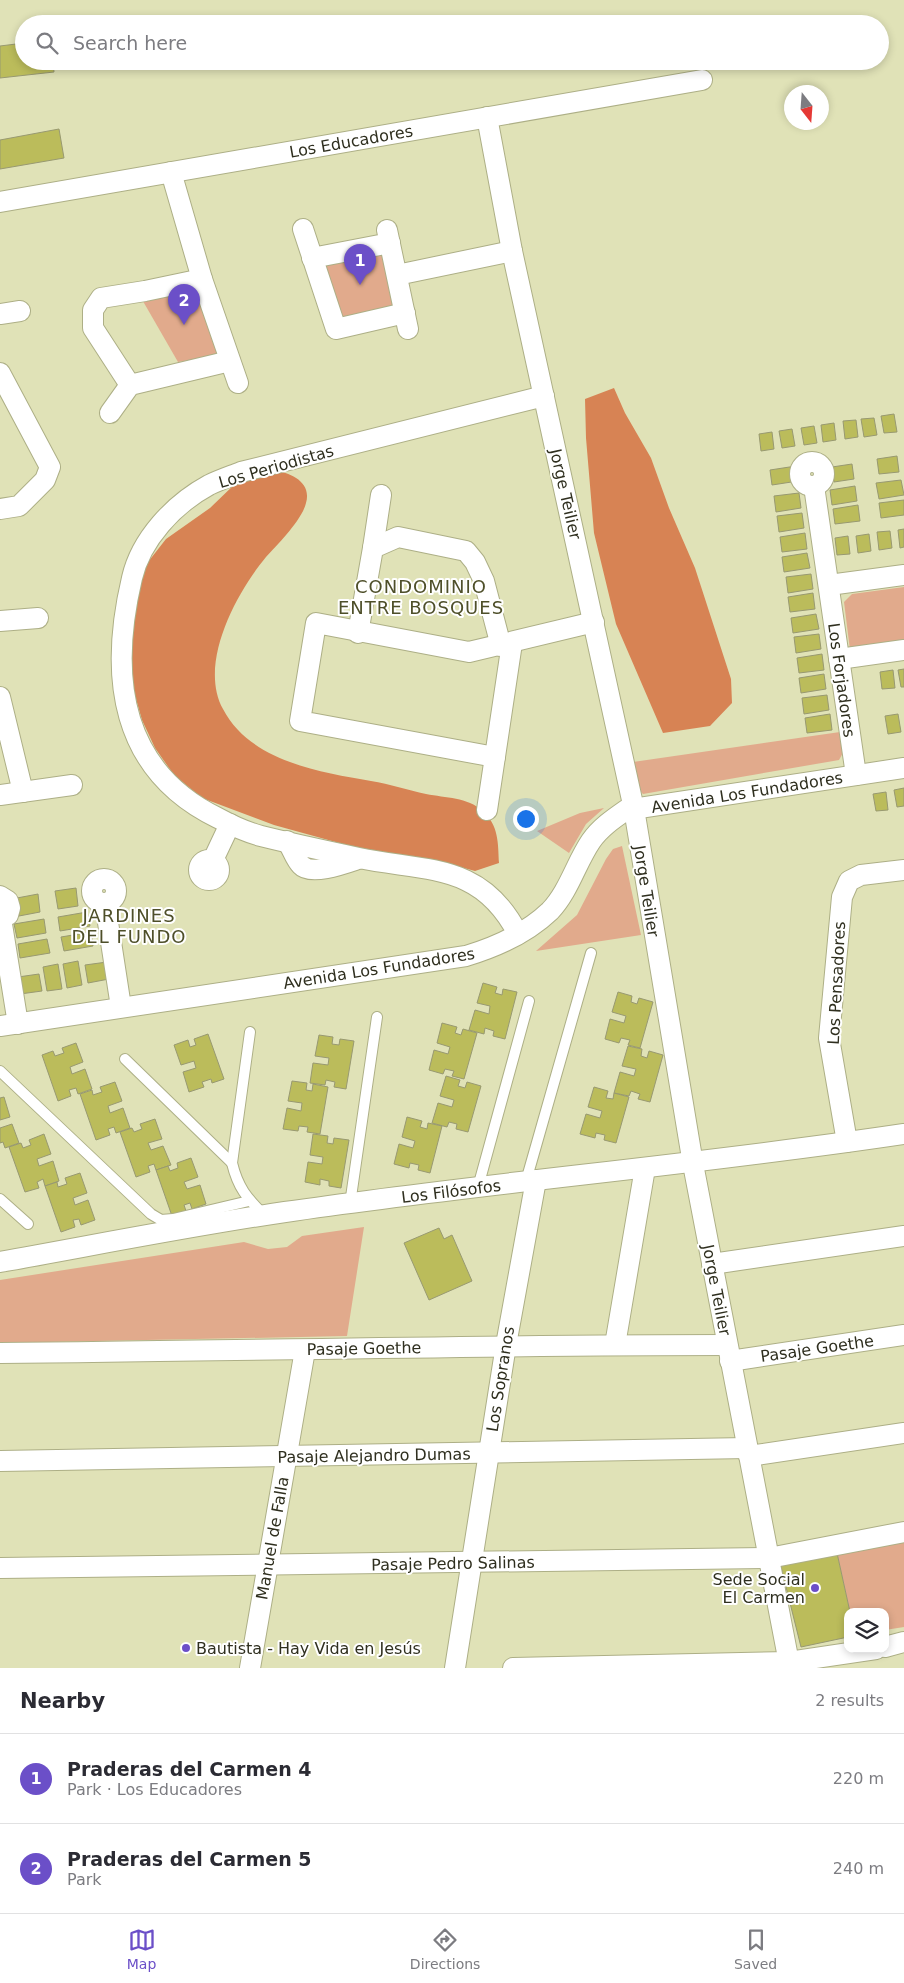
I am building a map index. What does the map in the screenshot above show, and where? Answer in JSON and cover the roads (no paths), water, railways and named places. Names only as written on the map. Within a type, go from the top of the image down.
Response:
[{"type":"street","name":"Los Educadores","points":[[0,202],[702,80]]},
{"type":"street","name":"Jorge Teilier","points":[[487,117],[512,251],[634,809],[693,1164],[789,1665]]},
{"type":"street","points":[[171,172],[202,279],[238,383]]},
{"type":"street","points":[[303,229],[312,258],[336,329],[406,321],[388,236],[312,258]]},
{"type":"street","points":[[397,275],[512,251]]},
{"type":"street","points":[[130,385],[93,328],[93,310],[101,298],[202,279]]},
{"type":"street","points":[[0,314],[20,311]]},
{"type":"street","points":[[110,413],[130,385],[230,361]]},
{"type":"street","points":[[0,373],[50,467],[45,480],[19,506],[0,509]]},
{"type":"street","name":"Los Periodistas","points":[[518,934],[501,905],[485,890],[461,876],[426,868],[360,858],[260,836],[198,808],[172,789],[139,743],[128,713],[121,659],[123,615],[132,574],[147,541],[165,519],[188,498],[210,484],[241,472],[544,396]]},
{"type":"street","name":"Los Forjadores","points":[[814,486],[856,775]]},
{"type":"street","points":[[358,633],[374,548],[381,495]]},
{"type":"street","points":[[374,548],[398,537],[466,551],[475,562],[484,581],[506,644],[495,757],[487,810]]},
{"type":"street","points":[[829,585],[904,575]]},
{"type":"street","points":[[0,621],[38,618]]},
{"type":"street","points":[[495,757],[300,720],[316,624],[469,652],[594,622]]},
{"type":"street","points":[[839,660],[904,650]]},
{"type":"street","points":[[0,697],[22,792]]},
{"type":"street","name":"Avenida Los Fundadores","points":[[9,1025],[466,956],[486,950],[518,934],[550,910],[566,888],[591,841],[607,823],[626,810],[904,768]]},
{"type":"street","points":[[0,795],[72,785]]},
{"type":"street","points":[[213,860],[230,824]]},
{"type":"street","name":"Los Pensadores","points":[[847,1142],[830,1038],[842,897],[849,881],[861,875],[904,870]]},
{"type":"street","points":[[0,896],[6,898],[10,908],[8,914],[1,918],[9,1025]]},
{"type":"street","points":[[105,903],[121,1007]]},
{"type":"street","name":"Los Filósofos","points":[[0,1262],[264,1215],[478,1187],[693,1164],[904,1134]]},
{"type":"street","points":[[615,1345],[645,1168]]},
{"type":"street","name":"Los Sopranos","points":[[455,1668],[531,1181]]},
{"type":"street","points":[[712,1264],[904,1236]]},
{"type":"street","name":"Pasaje Goethe","points":[[0,1353],[615,1345],[729,1353],[904,1336]]},
{"type":"street","name":"Manuel de Falla","points":[[250,1668],[305,1350]]},
{"type":"street","name":"Pasaje Alejandro Dumas","points":[[0,1461],[748,1452],[904,1433]]},
{"type":"street","name":"Pasaje Pedro Salinas","points":[[0,1568],[769,1558],[904,1532]]},
{"type":"street","points":[[889,1646],[904,1642]]},
{"type":"street","points":[[513,1668],[789,1665],[858,1653]]},
{"type":"lane","points":[[531,1181],[591,952]]},
{"type":"lane","points":[[478,1187],[529,1001]]},
{"type":"lane","points":[[350,1204],[377,1017]]},
{"type":"lane","points":[[250,1032],[232,1163],[237,1183],[249,1200],[264,1215]]},
{"type":"lane","points":[[125,1059],[232,1163]]},
{"type":"lane","points":[[0,1070],[151,1214],[161,1220],[173,1219],[249,1200]]},
{"type":"lane","points":[[0,1199],[28,1224]]},
{"type":"place","name":"Praderas del Carmen 4","points":[[360,285]]},
{"type":"place","name":"Praderas del Carmen 5","points":[[184,325]]},
{"type":"place","name":"Sede Social El Carmen","points":[[815,1588]]},
{"type":"place","name":"Bautista - Hay Vida en Jesús","points":[[186,1648]]},
{"type":"district","name":"CONDOMINIO ENTRE BOSQUES","points":[[421,597]]},
{"type":"district","name":"JARDINES DEL FUNDO","points":[[129,926]]}]
